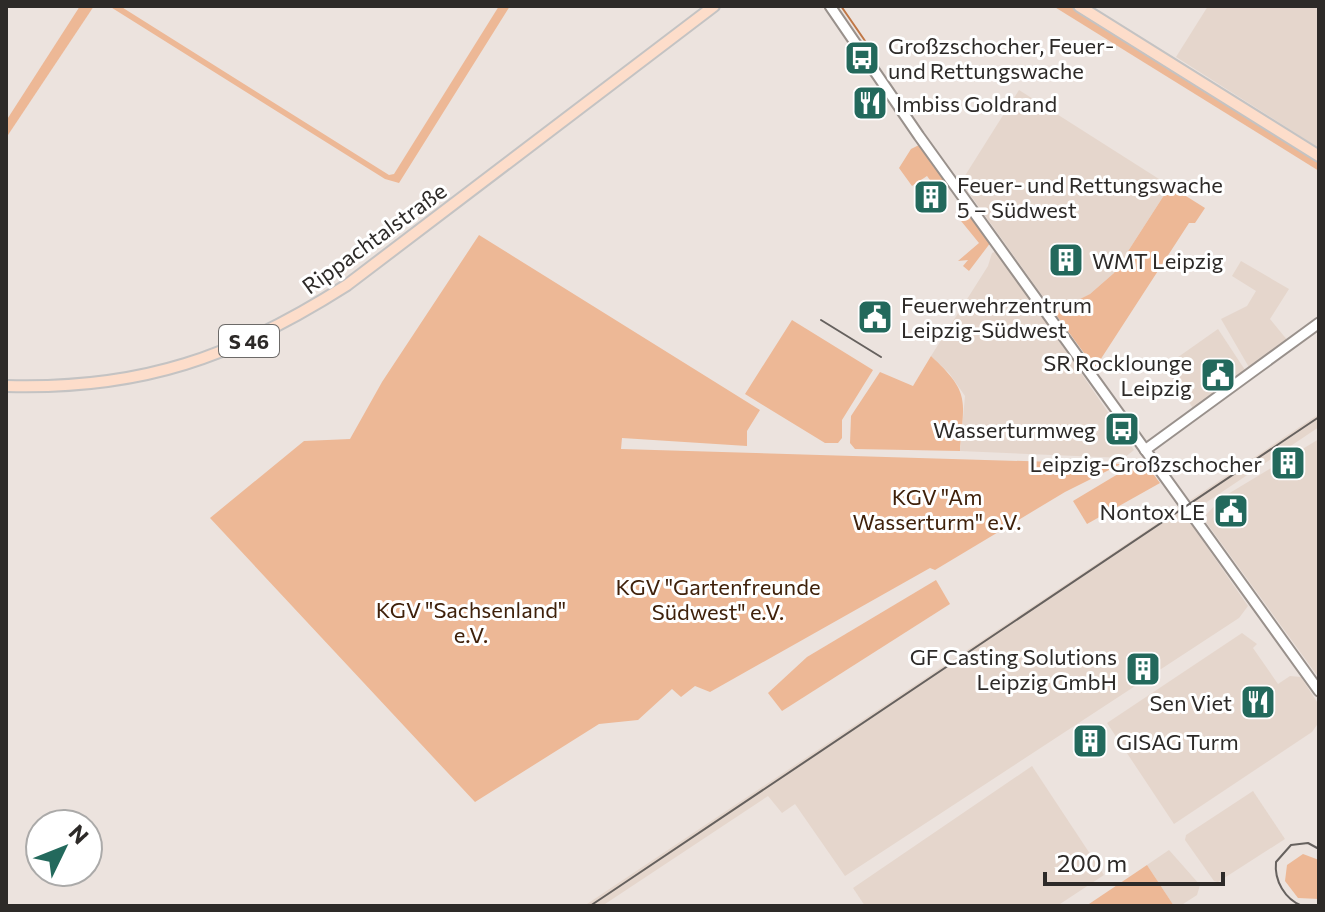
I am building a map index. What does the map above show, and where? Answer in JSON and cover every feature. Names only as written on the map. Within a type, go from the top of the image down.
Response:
[{"type":"main road","name":"Rippachtalstraße","points":[[6,386],[92,384],[183,367],[257,338],[298,316],[347,285],[714,6]]},
{"type":"main road","points":[[830,6],[919,136],[1319,691]]},
{"type":"main road","points":[[1079,6],[1319,156]]},
{"type":"main road","points":[[1145,450],[1319,323]]},
{"type":"shaded area","points":[[1208,6],[1319,6],[1319,148],[1176,57]]},
{"type":"shaded area","points":[[1019,90],[1170,186],[1114,273],[1090,294],[1054,312],[961,182]]},
{"type":"shaded area","points":[[997,251],[1134,450],[1124,458],[960,451],[965,396],[949,373],[931,356],[988,266],[992,253]]},
{"type":"shaded area","points":[[1241,261],[1289,289],[1270,319],[1288,341],[1250,369],[1221,319],[1247,306],[1256,291],[1232,276]]},
{"type":"shaded area","points":[[1218,329],[1245,370],[1193,408],[1164,367]]},
{"type":"shaded area","points":[[1319,414],[1319,427],[1195,510],[1189,501]]},
{"type":"shaded area","points":[[1319,439],[1319,678],[1203,518],[1223,497]]},
{"type":"shaded area","points":[[1180,508],[1248,606],[1239,618],[845,876],[795,804],[782,813],[768,796],[602,906],[584,906]]},
{"type":"shaded area","points":[[1242,633],[1257,644],[1253,648],[1278,684],[1290,676],[1301,677],[1319,705],[1319,722],[1312,732],[1174,824],[1107,723]]},
{"type":"shaded area","points":[[1032,766],[1104,875],[1057,906],[865,906],[853,888]]},
{"type":"shaded area","points":[[1253,791],[1285,839],[1218,882],[1214,881],[1185,840],[1186,835]]},
{"type":"shaded area","points":[[1169,850],[1200,885],[1197,895],[1180,906],[1174,906],[1147,865]]},
{"type":"green space","points":[[80,6],[94,6],[6,138],[6,121]]},
{"type":"green space","points":[[109,6],[120,6],[389,175],[394,174],[499,6],[510,6],[399,183],[385,179]]},
{"type":"green space","points":[[1053,6],[1073,6],[1319,159],[1319,171]]},
{"type":"green space","points":[[919,145],[948,184],[938,191],[927,176],[912,186],[899,168],[911,149]]},
{"type":"green space","points":[[1170,186],[1205,208],[1195,223],[1189,223],[1095,368],[1054,312],[1090,294],[1114,273]]},
{"type":"green space","points":[[968,212],[991,242],[969,271],[963,266],[968,260],[958,261],[979,243],[957,216]]},
{"type":"green space","points":[[479,235],[760,410],[747,431],[747,446],[622,438],[621,449],[1121,464],[1065,492],[935,570],[930,568],[710,692],[695,686],[681,697],[672,689],[638,720],[599,724],[475,802],[210,518],[304,441],[350,439],[382,382]]},
{"type":"green space","points":[[792,320],[873,370],[842,420],[842,438],[838,443],[825,443],[745,394]]},
{"type":"green space","points":[[931,356],[953,379],[962,398],[960,451],[855,449],[850,443],[851,416],[880,372],[913,386]]},
{"type":"green space","points":[[1138,462],[1144,462],[1160,483],[1087,524],[1073,501]]},
{"type":"green space","name":"KGV \"Am Wasserturm\" e.V.","points":[[936,580],[950,604],[782,711],[768,693],[807,657]]},
{"type":"green space","points":[[1303,854],[1319,860],[1319,899],[1298,898],[1285,881],[1287,865]]},
{"type":"green space","points":[[1147,865],[1174,906],[1090,906],[1089,904]]},
{"type":"waterway","points":[[841,6],[872,51]]},
{"type":"tram line","points":[[1302,906],[1290,899],[1282,888],[1276,862],[1291,845],[1308,843],[1319,849]]},
{"type":"railway","points":[[821,320],[881,357]]},
{"type":"railway","points":[[590,906],[1319,417]]},
{"type":"place","name":"Großzschocher, Feuer- und Rettungswache","points":[[862,58]]},
{"type":"place","name":"Imbiss Goldrand","points":[[870,103]]},
{"type":"place","name":"Feuer- und Rettungswache 5 – Südwest","points":[[931,197]]},
{"type":"place","name":"WMT Leipzig","points":[[1066,260]]},
{"type":"place","name":"Feuerwehrzentrum Leipzig-Südwest","points":[[875,317]]},
{"type":"place","name":"SR Rocklounge Leipzig","points":[[1218,375]]},
{"type":"place","name":"Wasserturmweg","points":[[1122,429]]},
{"type":"place","name":"Leipzig-Großzschocher","points":[[1288,463]]},
{"type":"place","name":"Nontox LE","points":[[1231,511]]},
{"type":"place","name":"GF Casting Solutions Leipzig GmbH","points":[[1143,669]]},
{"type":"place","name":"Sen Viet","points":[[1258,702]]},
{"type":"place","name":"GISAG Turm","points":[[1090,741]]},
{"type":"park label","name":"KGV \"Gartenfreunde Südwest\" e.V.","points":[[718,598]]},
{"type":"park label","name":"KGV \"Sachsenland\" e.V.","points":[[471,622]]}]
